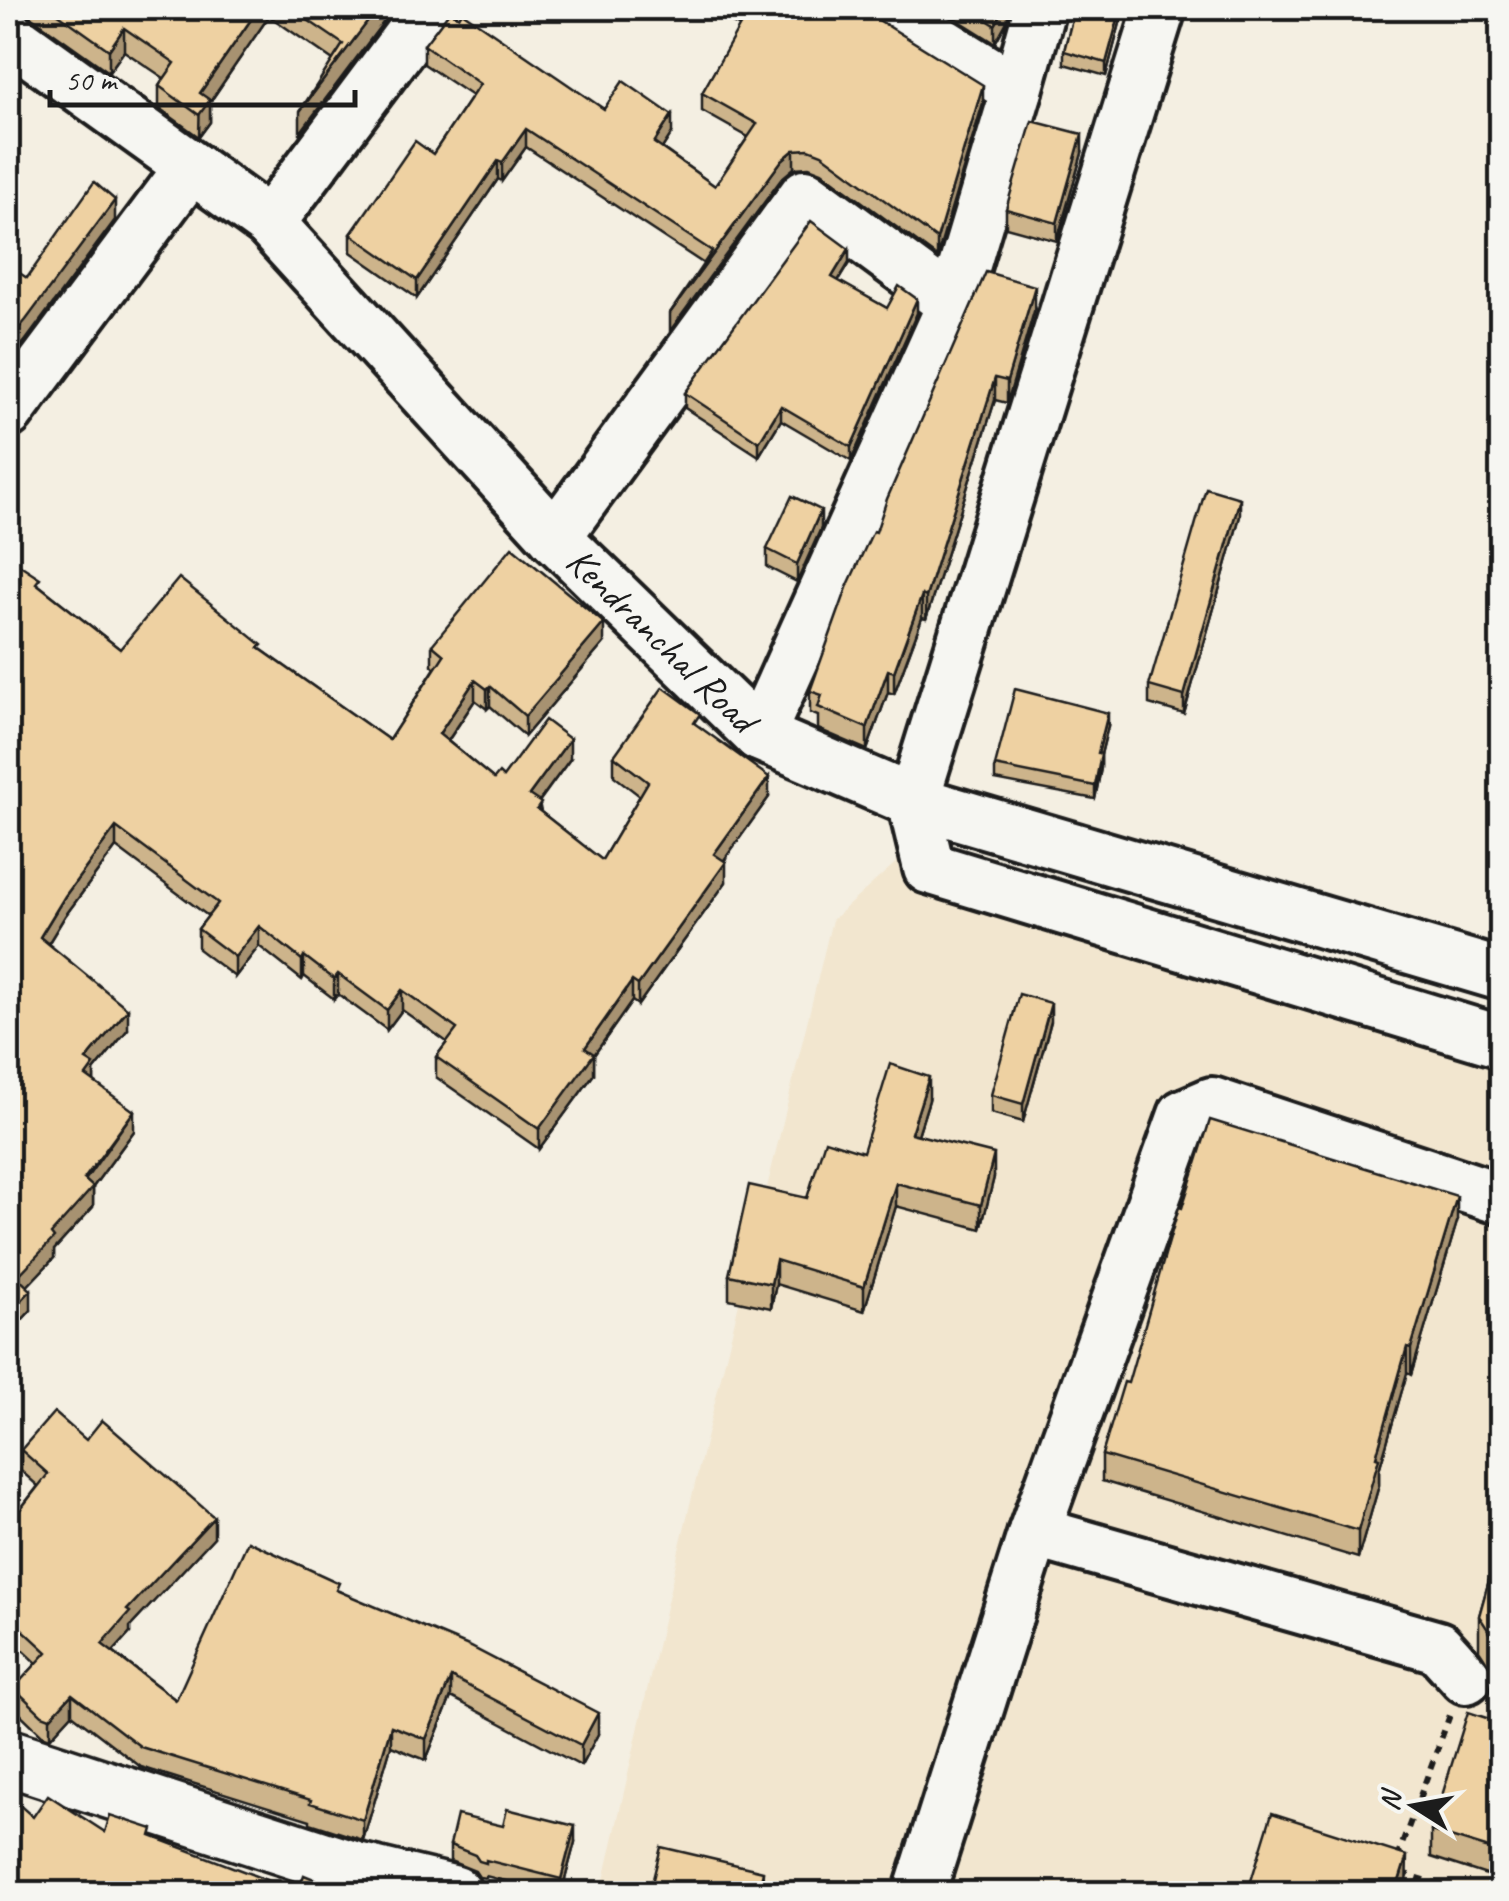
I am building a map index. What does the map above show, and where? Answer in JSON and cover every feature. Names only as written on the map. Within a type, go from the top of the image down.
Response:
[{"type":"main road","points":[[8,1757],[354,1870],[454,1894]]},
{"type":"street","points":[[269,223],[430,8]]},
{"type":"street","points":[[886,8],[1017,90]]},
{"type":"street","points":[[759,735],[953,304],[1040,8]]},
{"type":"street","points":[[1160,8],[913,800],[929,868],[1502,1042]]},
{"type":"street","name":"Kendranchal Road","points":[[8,35],[269,223],[554,537],[759,735],[913,800],[1502,975]]},
{"type":"street","points":[[8,412],[191,166]]},
{"type":"street","points":[[554,537],[805,195],[953,304]]},
{"type":"street","points":[[919,1894],[1034,1532],[1184,1115],[1212,1104],[1502,1199]]},
{"type":"street","points":[[1034,1532],[1438,1647],[1466,1678]]},
{"type":"path","points":[[1460,1894],[1460,1890],[1393,1871],[1466,1678]]},
{"type":"shaded area","points":[[911,849],[1501,1034],[1501,1893],[621,1894],[604,1880],[678,1554],[832,920]]},
{"type":"building","points":[[50,8],[259,8],[200,93],[210,100],[199,115],[159,86],[175,63],[124,28],[109,50]]},
{"type":"building","points":[[290,8],[378,8],[300,111],[343,44]]},
{"type":"building","points":[[738,8],[864,8],[983,85],[937,239],[822,154],[809,149],[794,150],[782,160],[670,313],[712,251],[526,129],[502,163],[498,161],[417,280],[351,234],[415,141],[433,154],[480,84],[424,45],[450,11],[459,17],[462,12],[604,109],[623,81],[672,115],[654,143],[715,186],[757,124],[702,93],[747,13]]},
{"type":"building","points":[[968,8],[1005,8],[995,25]]},
{"type":"building","points":[[1075,8],[1121,8],[1106,63],[1064,51]]},
{"type":"building","points":[[1032,121],[1082,134],[1057,223],[1006,209]]},
{"type":"building","points":[[94,182],[115,200],[8,341],[8,265],[27,278]]},
{"type":"building","points":[[811,221],[849,249],[832,277],[887,308],[899,286],[917,299],[851,447],[781,406],[759,442],[685,393]]},
{"type":"building","points":[[986,272],[1035,286],[1007,381],[995,378],[926,597],[922,595],[894,672],[888,670],[867,728],[818,707],[822,695],[810,691],[848,585],[873,531],[876,532]]},
{"type":"building","points":[[1206,488],[1240,498],[1184,696],[1149,686]]},
{"type":"building","points":[[792,496],[821,510],[797,564],[767,549]]},
{"type":"building","points":[[512,547],[604,623],[525,716],[490,686],[487,689],[475,680],[439,734],[494,779],[499,773],[503,777],[545,720],[570,739],[529,795],[541,803],[537,809],[602,860],[648,782],[614,756],[663,687],[700,714],[694,723],[769,777],[714,854],[726,862],[638,985],[632,981],[585,1048],[594,1054],[539,1129],[436,1057],[457,1029],[402,990],[387,1010],[338,974],[334,979],[304,956],[302,960],[259,926],[235,957],[198,929],[218,903],[116,827],[40,937],[128,1009],[86,1060],[94,1065],[86,1076],[134,1111],[84,1179],[93,1187],[51,1234],[54,1238],[17,1277],[31,1290],[8,1315],[8,557],[40,578],[36,583],[120,649],[179,578],[262,645],[259,648],[389,740],[444,655],[432,645]]},
{"type":"building","points":[[1015,689],[1108,713],[1095,786],[995,766]]},
{"type":"building","points":[[1019,994],[1051,1003],[1023,1104],[991,1095]]},
{"type":"building","points":[[890,1064],[929,1077],[911,1133],[994,1154],[981,1205],[896,1183],[864,1287],[776,1260],[771,1284],[729,1275],[749,1185],[807,1198],[825,1140],[863,1152]]},
{"type":"building","points":[[1210,1120],[1457,1196],[1411,1348],[1407,1347],[1358,1531],[1102,1455]]},
{"type":"building","points":[[54,1412],[86,1440],[102,1420],[214,1517],[127,1610],[130,1612],[102,1644],[176,1700],[248,1541],[339,1583],[336,1590],[471,1647],[598,1713],[581,1745],[451,1677],[426,1739],[391,1726],[363,1820],[141,1747],[72,1694],[50,1718],[42,1715],[14,1688],[47,1652],[8,1616],[8,1525],[48,1474],[21,1450]]},
{"type":"building","points":[[1502,1534],[1502,1641],[1494,1639],[1479,1616]]},
{"type":"building","points":[[1468,1712],[1502,1723],[1502,1853],[1431,1831]]},
{"type":"building","points":[[8,1795],[33,1817],[48,1795],[105,1832],[110,1815],[153,1829],[151,1836],[298,1892],[304,1875],[351,1894],[8,1894]]},
{"type":"building","points":[[507,1809],[575,1826],[561,1879],[479,1861],[475,1855],[450,1845],[457,1815],[503,1826]]},
{"type":"building","points":[[1272,1813],[1407,1856],[1395,1894],[1247,1894]]},
{"type":"building","points":[[661,1847],[763,1871],[758,1894],[678,1894],[651,1887]]}]
